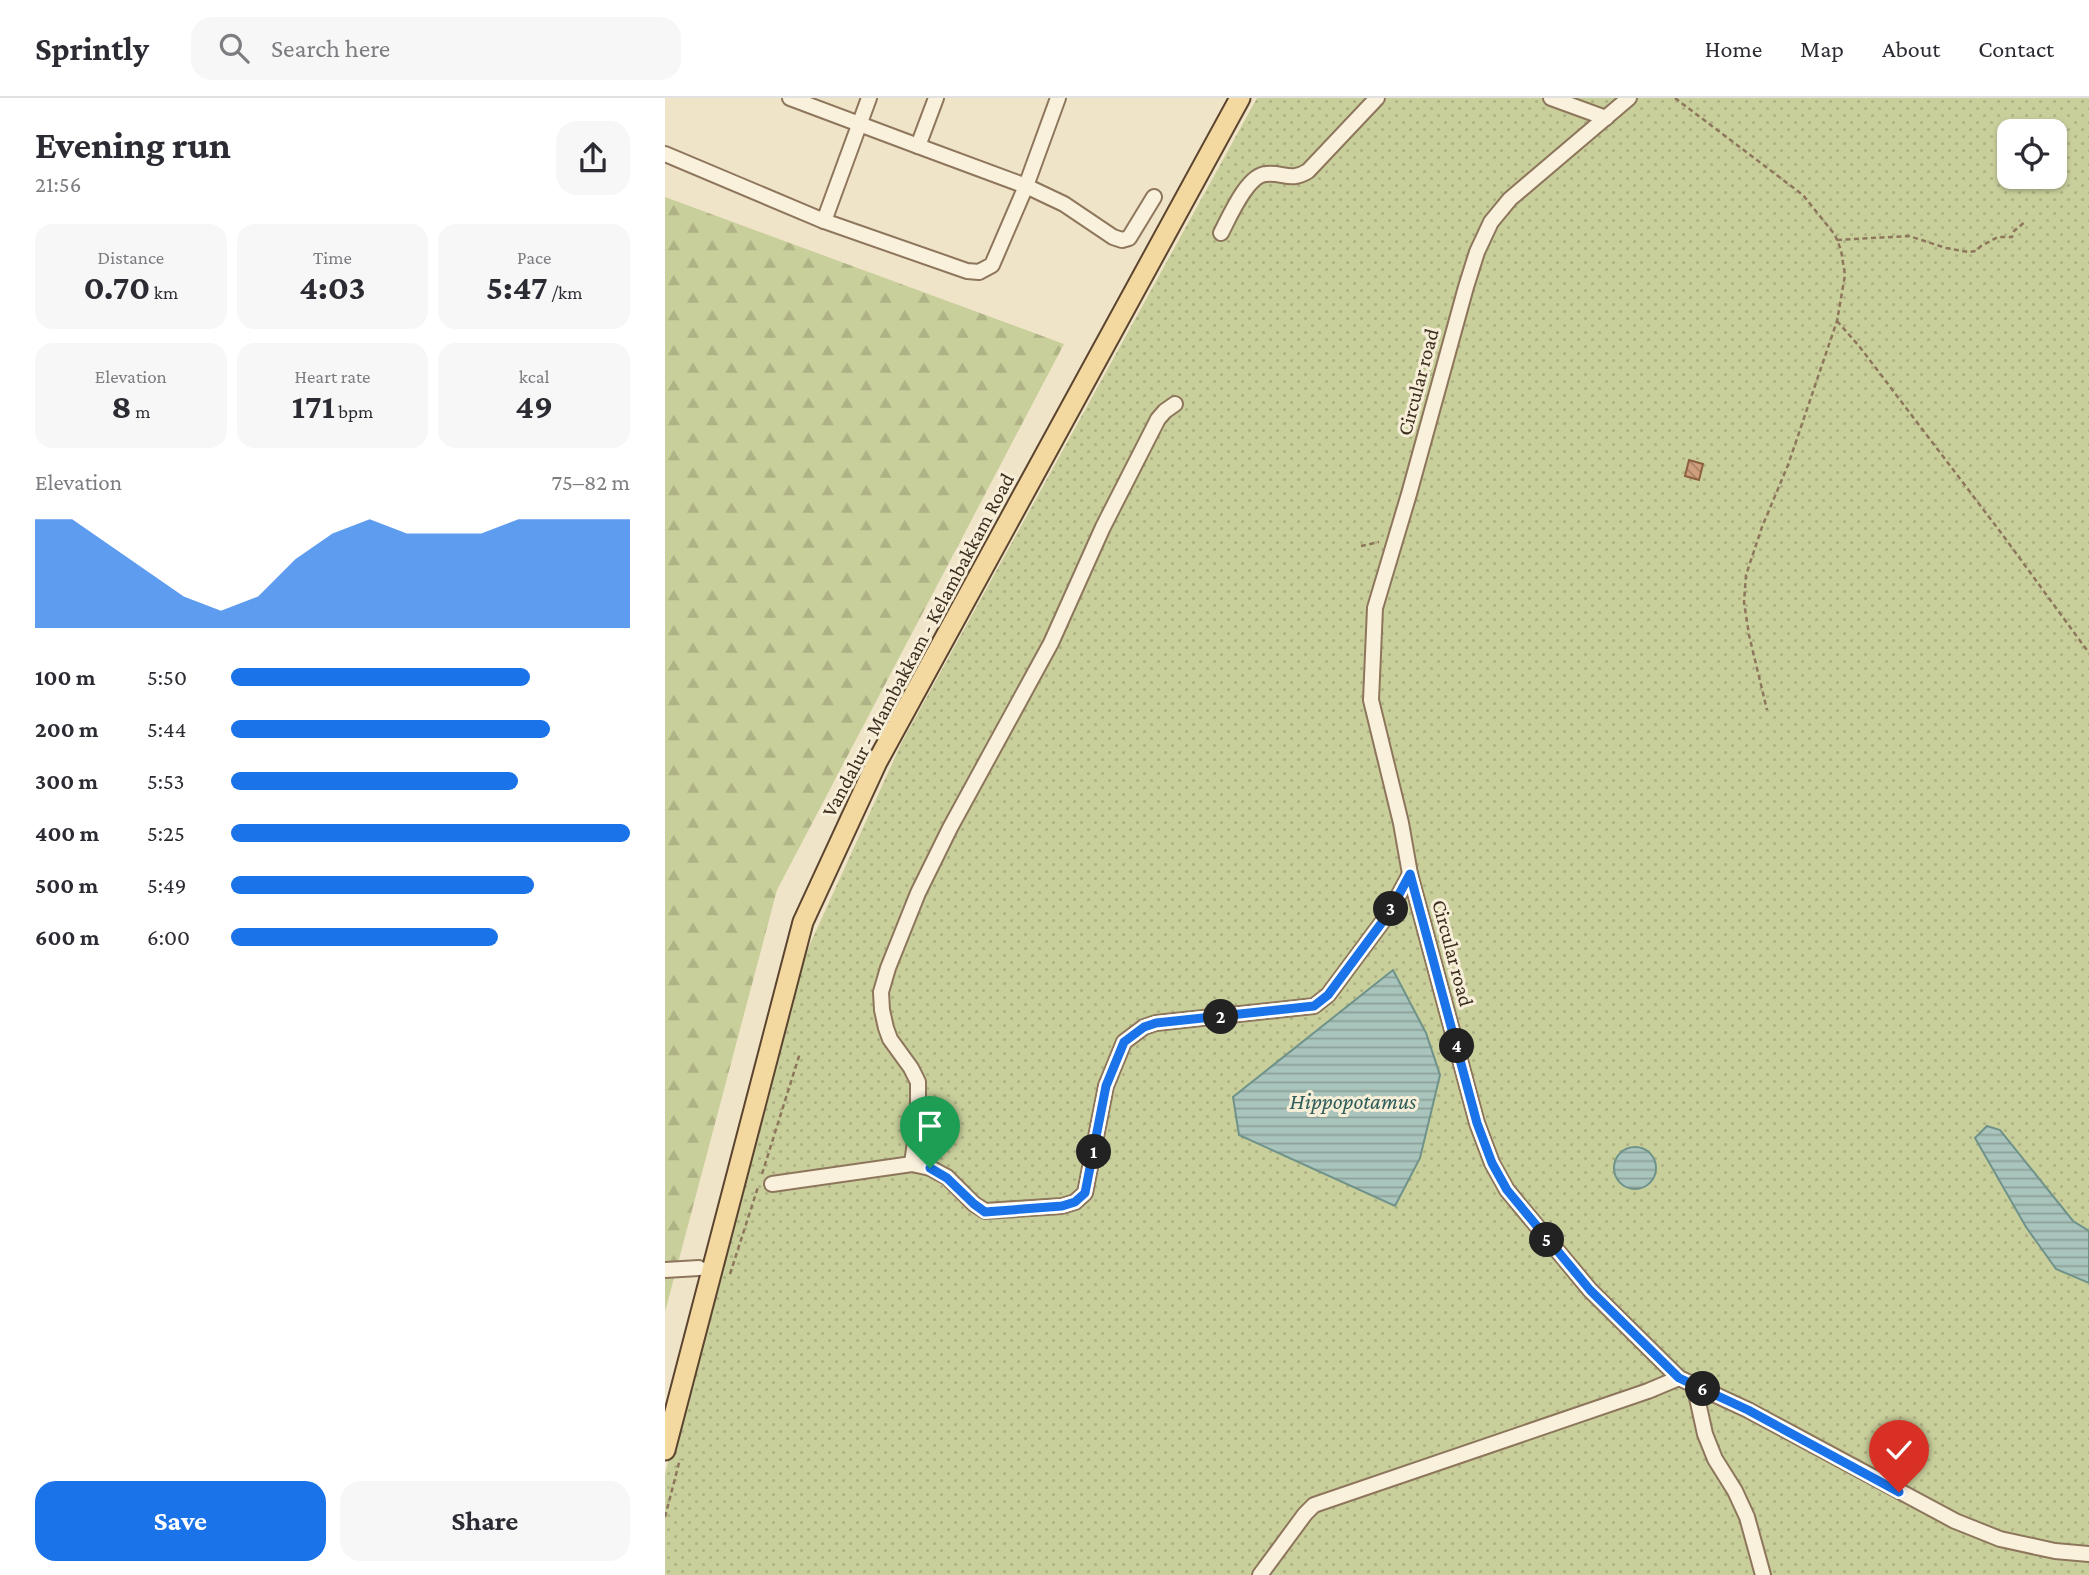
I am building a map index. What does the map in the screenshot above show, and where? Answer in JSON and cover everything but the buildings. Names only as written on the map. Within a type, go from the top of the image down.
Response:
[{"type":"main road","name":"Vandalur - Mambakkam - Kelambakkam Road","points":[[665,1399],[791,918],[871,759],[1226,98]]},
{"type":"main road","name":"Vandalur - Mambakkam - Kelambakkam Road","points":[[674,1450],[803,922],[871,759],[1240,98]]},
{"type":"street","points":[[790,98],[1026,186],[1064,204],[1113,237],[1122,240],[1129,238],[1154,197]]},
{"type":"street","points":[[824,221],[869,98]]},
{"type":"street","points":[[918,146],[936,98]]},
{"type":"street","points":[[665,154],[824,221],[967,271],[979,272],[992,265],[1026,186],[1058,98]]},
{"type":"street","points":[[1221,233],[1248,186],[1257,177],[1266,174],[1300,176],[1308,171],[1377,98]]},
{"type":"street","points":[[1551,98],[1606,118]]},
{"type":"street","name":"Circular road","points":[[1629,98],[1510,199],[1491,222],[1477,252],[1375,608],[1371,700],[1401,823],[1410,874],[1477,1123],[1492,1163],[1507,1190],[1590,1290],[1679,1378],[1748,1410],[1955,1521],[2000,1539],[2055,1551],[2089,1553]]},
{"type":"street","points":[[912,1164],[918,1119],[918,1082],[886,1028],[881,992],[888,968],[918,893],[950,828],[1051,643],[1103,527],[1157,419],[1175,404]]},
{"type":"street","points":[[772,1184],[912,1164],[930,1168],[947,1178],[985,1212],[1062,1206],[1075,1202],[1085,1193],[1106,1086],[1124,1042],[1144,1027],[1156,1023],[1314,1006],[1328,995],[1389,913],[1410,874]]},
{"type":"street","points":[[665,1270],[699,1268]]},
{"type":"street","points":[[1260,1575],[1314,1505],[1679,1378]]},
{"type":"street","points":[[1694,1384],[1705,1434],[1715,1459],[1747,1517],[1763,1575]]},
{"type":"path","points":[[1675,98],[1803,195],[1842,250],[1845,275],[1837,321],[1788,465],[1762,527],[1746,575],[1744,602],[1749,635],[1767,710]]},
{"type":"path","points":[[1837,240],[1909,236],[1968,252],[1976,251],[1998,237],[2012,237],[2014,231],[2026,221]]},
{"type":"path","points":[[1837,321],[2003,534],[2089,653]]},
{"type":"path","points":[[729,1276],[800,1054]]},
{"type":"path","points":[[665,1517],[674,1450]]},
{"type":"green space","points":[[1257,98],[2089,98],[2089,1575],[665,1575],[665,1474],[790,988],[902,742]]},
{"type":"green space","points":[[665,197],[1064,344],[777,890],[665,1312]]},
{"type":"water","name":"Hippopotamus","points":[[1393,970],[1426,1033],[1440,1075],[1420,1158],[1395,1206],[1239,1135],[1233,1097]]},
{"type":"water","points":[[1987,1126],[2000,1130],[2073,1221],[2089,1231],[2089,1283],[2056,1269],[2026,1227],[1975,1138]]},
{"type":"water","points":[[1635,1147],[1650,1153],[1656,1168],[1650,1183],[1635,1189],[1620,1183],[1614,1168],[1620,1153]]},
{"type":"route","points":[[930,1168],[947,1178],[985,1212],[1062,1206],[1075,1202],[1085,1193],[1088,1184],[1106,1086],[1124,1042],[1144,1027],[1156,1023],[1314,1006],[1328,995],[1389,913],[1410,874],[1477,1123],[1492,1163],[1507,1190],[1590,1290],[1679,1378],[1748,1410],[1899,1492]]}]
